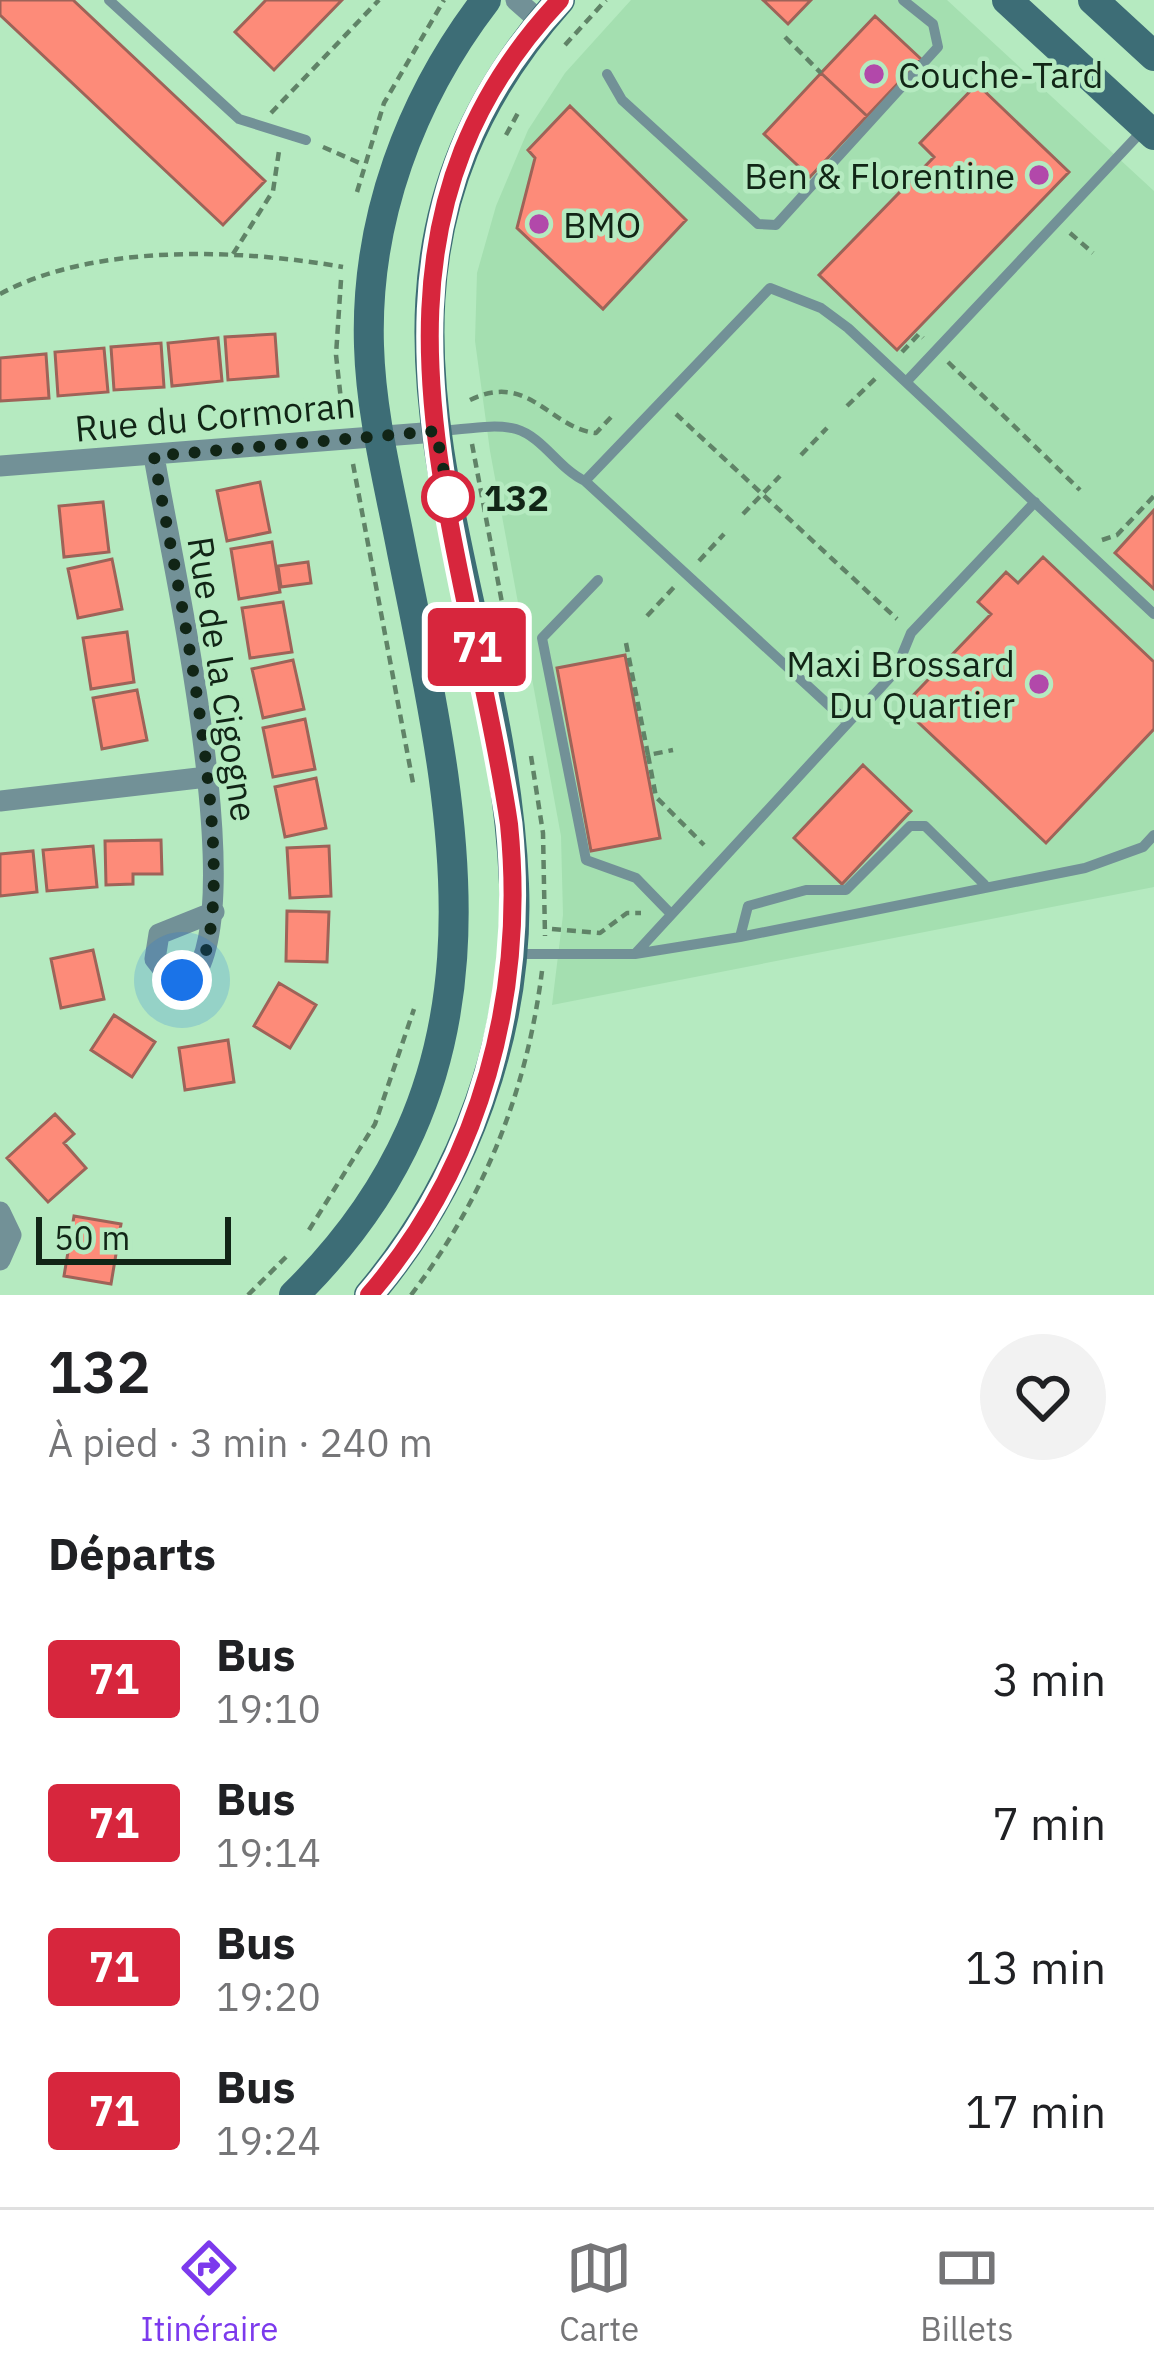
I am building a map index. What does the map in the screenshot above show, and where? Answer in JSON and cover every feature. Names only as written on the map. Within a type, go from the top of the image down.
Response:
[{"type":"main road","points":[[294,1295],[368,1204],[401,1143],[436,1051],[455,958],[458,902],[449,801],[379,436],[369,321],[389,190],[424,97],[486,0]]},
{"type":"main road","points":[[1007,0],[1150,131]]},
{"type":"main road","points":[[1093,0],[1154,56]]},
{"type":"main road","points":[[369,1295],[420,1226],[469,1130],[501,1028],[512,954],[509,824],[436,431],[427,370],[427,304],[443,206],[479,114],[550,11]]},
{"type":"street","points":[[516,0],[550,11]]},
{"type":"street","name":"Rue du Cormoran","points":[[0,466],[436,431]]},
{"type":"street","name":"Rue de la Cigogne","points":[[154,456],[217,846],[214,912]]},
{"type":"street","points":[[0,801],[207,777]]},
{"type":"street","points":[[0,1212],[10,1235],[0,1260]]},
{"type":"lane","points":[[109,0],[239,119],[306,140]]},
{"type":"lane","points":[[608,74],[622,100],[758,224],[776,225],[938,47],[933,24],[902,0]]},
{"type":"lane","points":[[907,381],[1150,131]]},
{"type":"lane","points":[[585,481],[770,288],[820,308],[907,381],[1154,614]]},
{"type":"lane","points":[[436,431],[517,429],[565,472],[585,481],[846,721]]},
{"type":"lane","points":[[635,954],[895,672],[911,633],[1035,502]]},
{"type":"lane","points":[[598,580],[542,638],[586,860],[636,878],[670,914]]},
{"type":"lane","points":[[740,937],[748,906],[806,890],[846,890],[910,826],[925,826],[984,884]]},
{"type":"lane","points":[[512,954],[635,954],[740,937],[984,884],[1085,868],[1143,847],[1154,835]]},
{"type":"path","points":[[257,128],[379,0]]},
{"type":"path","points":[[560,51],[606,0]]},
{"type":"path","points":[[785,37],[821,73]]},
{"type":"path","points":[[501,144],[520,108]]},
{"type":"path","points":[[232,256],[273,191],[282,134]]},
{"type":"path","points":[[306,140],[364,164]]},
{"type":"path","points":[[1058,222],[1093,253]]},
{"type":"path","points":[[0,294],[29,278],[179,252],[343,267]]},
{"type":"path","points":[[902,353],[919,334],[923,338]]},
{"type":"path","points":[[944,358],[1080,490]]},
{"type":"path","points":[[847,406],[876,378]]},
{"type":"path","points":[[470,400],[482,394],[523,395],[541,402],[577,431],[596,433],[613,416]]},
{"type":"path","points":[[338,395],[341,411]]},
{"type":"path","points":[[672,410],[897,620]]},
{"type":"path","points":[[801,454],[827,428]]},
{"type":"path","points":[[475,458],[477,472]]},
{"type":"path","points":[[353,469],[416,798]]},
{"type":"path","points":[[743,514],[780,476]]},
{"type":"path","points":[[1102,540],[1117,535],[1154,496]]},
{"type":"path","points":[[694,566],[724,534]]},
{"type":"path","points":[[647,616],[676,585]]},
{"type":"path","points":[[626,644],[656,797],[704,845]]},
{"type":"path","points":[[649,755],[673,750]]},
{"type":"path","points":[[552,929],[600,933],[627,913],[640,913]]},
{"type":"path","points":[[306,1234],[375,1124],[400,1062],[416,1000]]},
{"type":"path","points":[[248,1295],[295,1247]]},
{"type":"shaded area","points":[[631,0],[947,0],[1154,191],[1154,887],[552,1005],[563,915],[561,836],[490,451],[475,341],[477,273],[496,206],[528,130],[565,73]]},
{"type":"building","points":[[0,0],[73,0],[265,181],[223,225],[0,15]]},
{"type":"building","points":[[266,0],[342,0],[274,70],[235,32]]},
{"type":"building","points":[[763,0],[811,0],[788,24]]},
{"type":"building","points":[[875,16],[921,59],[867,116],[821,73]]},
{"type":"building","points":[[821,73],[867,116],[810,177],[764,134]]},
{"type":"building","points":[[977,84],[1069,172],[897,350],[819,275],[934,157],[920,143]]},
{"type":"building","points":[[570,106],[686,220],[603,309],[517,228],[535,158],[528,150]]},
{"type":"building","points":[[275,334],[278,376],[228,380],[225,337]]},
{"type":"building","points":[[218,338],[222,381],[172,386],[168,343]]},
{"type":"building","points":[[161,343],[164,387],[114,390],[111,347]]},
{"type":"building","points":[[104,348],[108,392],[58,396],[55,352]]},
{"type":"building","points":[[46,354],[49,398],[0,401],[0,358]]},
{"type":"building","points":[[260,482],[270,532],[227,541],[217,491]]},
{"type":"building","points":[[103,502],[109,552],[64,557],[59,506]]},
{"type":"building","points":[[1154,510],[1154,589],[1115,553]]},
{"type":"building","points":[[272,542],[280,592],[239,599],[231,549]]},
{"type":"building","name":"Maxi Brossard Du Quartier","points":[[1043,557],[1154,662],[1154,729],[1046,843],[902,707],[991,614],[978,602],[1006,572],[1018,583]]},
{"type":"building","points":[[112,559],[122,609],[78,618],[68,569]]},
{"type":"building","points":[[308,562],[311,583],[281,587],[278,566]]},
{"type":"building","points":[[283,602],[292,652],[250,658],[242,608]]},
{"type":"building","points":[[127,632],[134,682],[91,689],[83,638]]},
{"type":"building","points":[[625,655],[660,838],[591,851],[557,668]]},
{"type":"building","points":[[293,660],[304,709],[263,718],[252,669]]},
{"type":"building","points":[[137,690],[147,740],[102,749],[93,698]]},
{"type":"building","points":[[305,719],[315,769],[273,777],[263,728]]},
{"type":"building","points":[[863,765],[911,811],[842,884],[794,838]]},
{"type":"building","points":[[316,778],[326,828],[285,837],[275,787]]},
{"type":"building","points":[[161,840],[162,874],[133,874],[133,884],[106,885],[105,841]]},
{"type":"building","points":[[93,846],[97,887],[47,891],[43,850]]},
{"type":"building","points":[[329,846],[331,896],[290,898],[287,848]]},
{"type":"building","points":[[33,851],[37,892],[0,896],[0,854]]},
{"type":"building","points":[[287,911],[329,912],[327,962],[286,961]]},
{"type":"building","points":[[93,950],[104,999],[61,1008],[51,959]]},
{"type":"building","points":[[279,983],[316,1005],[290,1048],[254,1026]]},
{"type":"building","points":[[114,1015],[155,1042],[132,1077],[91,1050]]},
{"type":"building","points":[[228,1040],[234,1082],[185,1090],[179,1048]]},
{"type":"building","points":[[55,1114],[74,1134],[64,1143],[86,1168],[48,1202],[7,1158]]},
{"type":"building","points":[[74,1216],[121,1224],[111,1284],[64,1276]]},
{"type":"bus line","name":"71","points":[[369,1295],[420,1226],[460,1151],[486,1083],[506,1004],[514,887],[509,824],[432,409],[427,304],[443,206],[469,133],[520,48],[560,0]]},
{"type":"place","name":"Couche-Tard","points":[[874,74]]},
{"type":"place","name":"Ben & Florentine","points":[[1039,175]]},
{"type":"place","name":"BMO","points":[[539,224]]},
{"type":"place","name":"132","points":[[448,497]]},
{"type":"place","name":"Maxi Brossard Du Quartier","points":[[1039,684]]},
{"type":"route","points":[[182,980],[193,979],[210,949],[217,846],[154,456],[436,431],[452,514],[448,497]]}]
